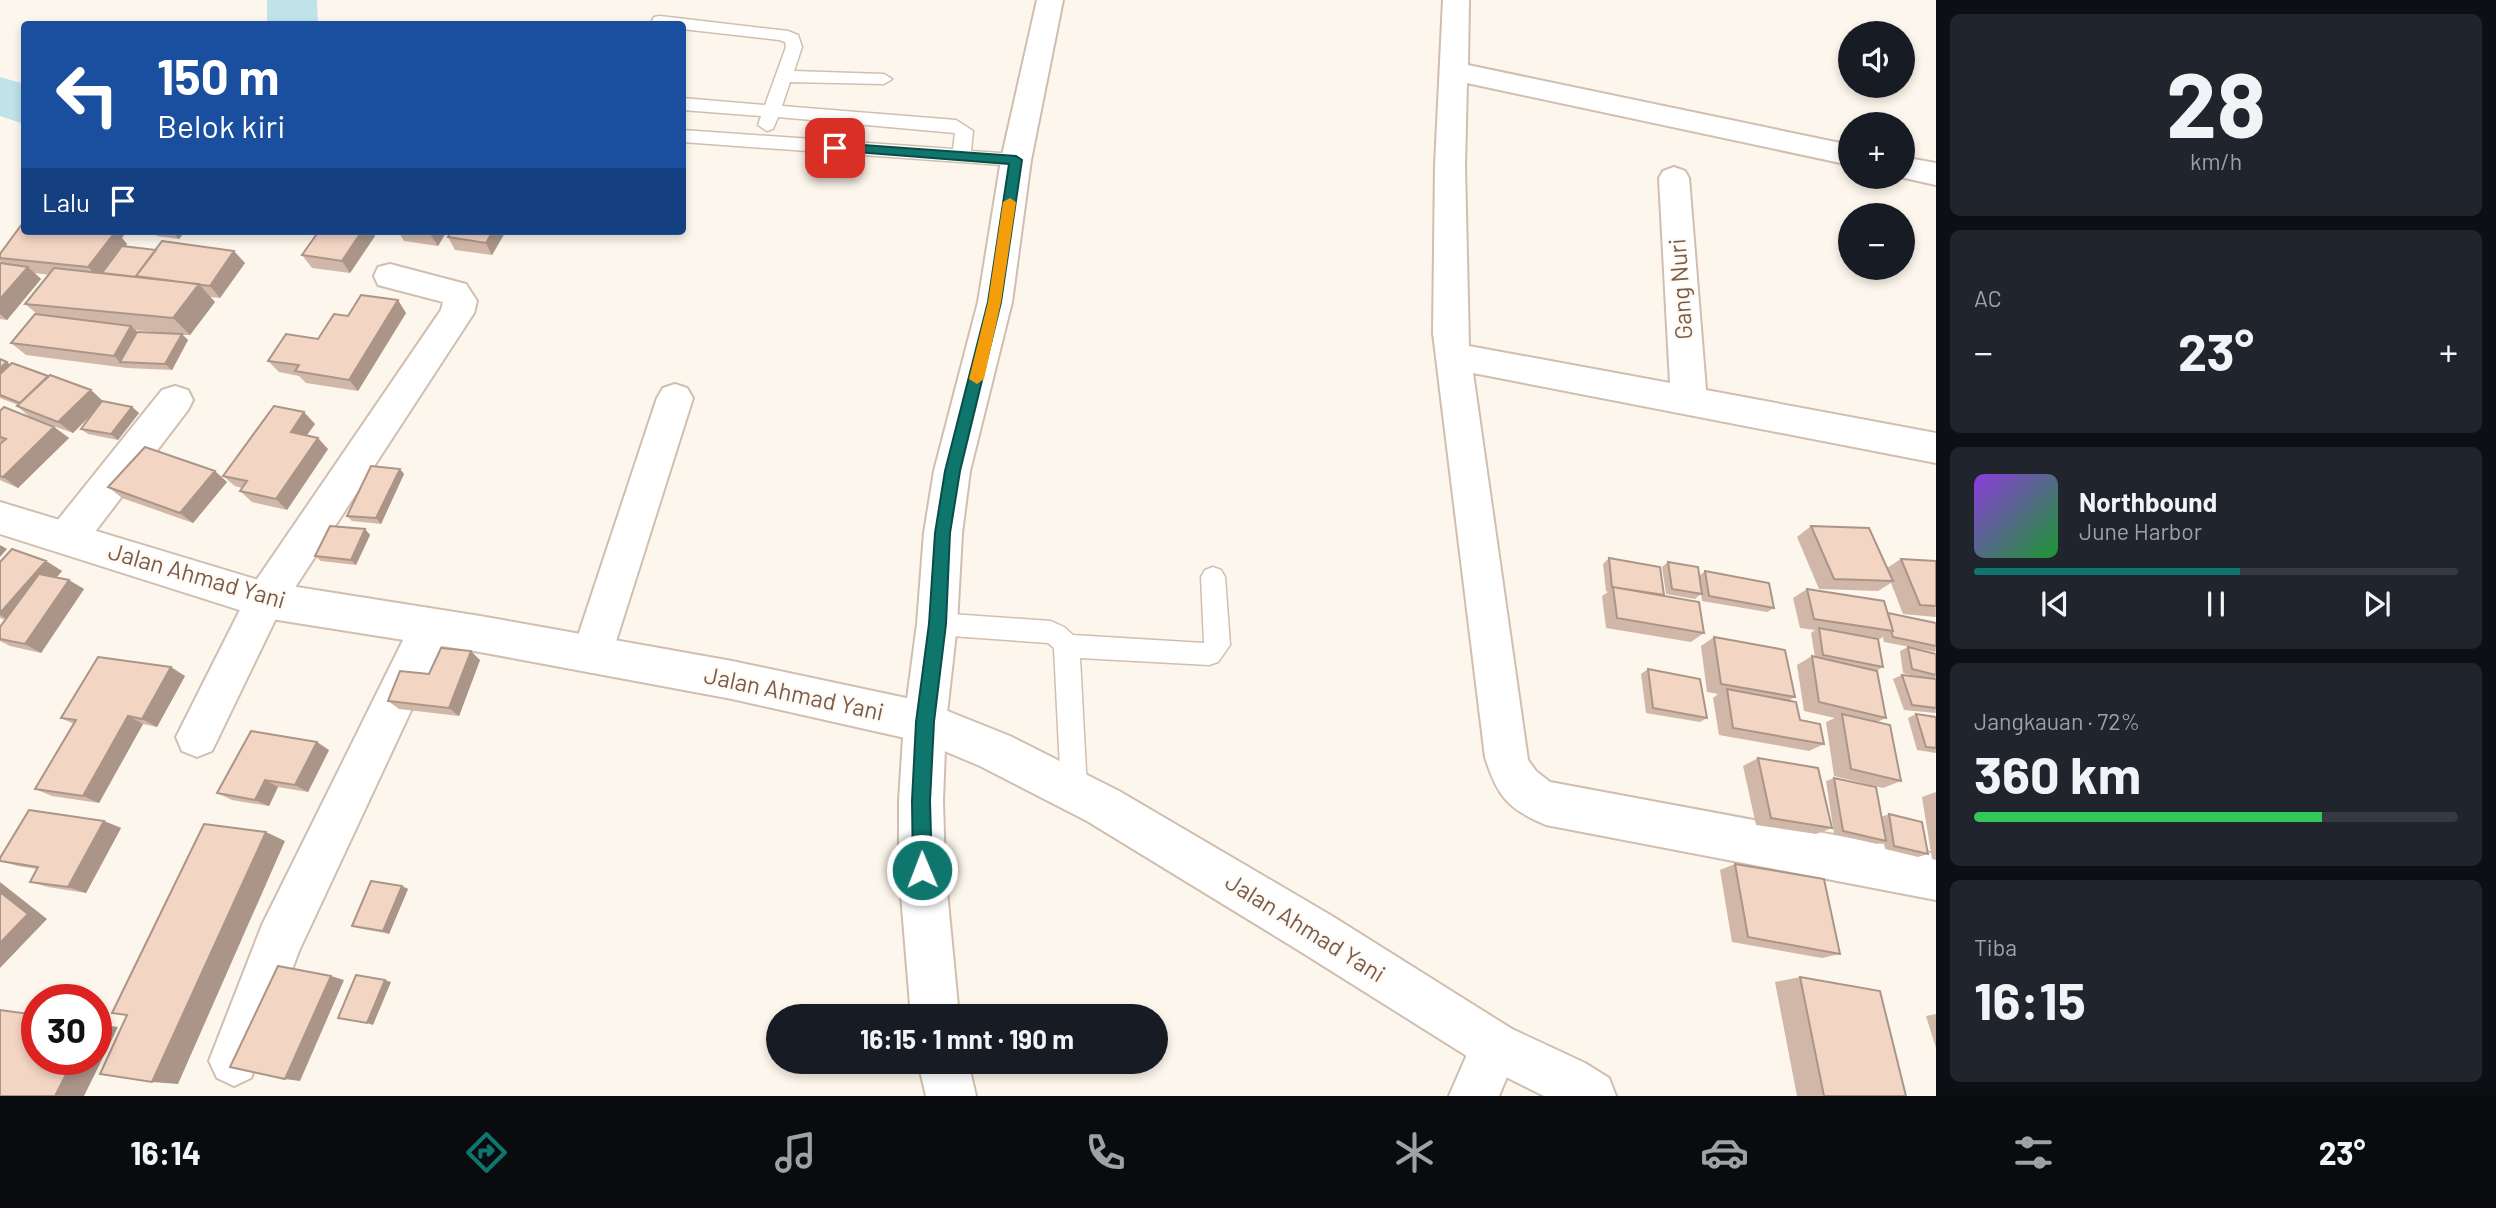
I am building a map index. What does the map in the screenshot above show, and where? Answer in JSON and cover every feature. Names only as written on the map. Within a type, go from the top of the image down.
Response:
[{"type":"street","points":[[934,1004],[922,870],[921,801],[925,722],[937,624],[943,533],[952,471],[995,302],[1016,160],[1050,0]]},
{"type":"street","points":[[1456,0],[1450,178],[1450,333],[1506,758],[1513,776],[1524,791],[1538,800],[1559,806],[1936,877]]},
{"type":"street","points":[[1455,72],[1838,152]]},
{"type":"street","points":[[1915,170],[1936,174]]},
{"type":"street","name":"Gang Nuri","points":[[1674,178],[1689,400]]},
{"type":"street","points":[[197,737],[265,600],[457,313],[460,300],[454,293],[390,276]]},
{"type":"street","points":[[1452,356],[1936,448]]},
{"type":"street","points":[[592,654],[674,398]]},
{"type":"street","points":[[67,538],[175,400]]},
{"type":"street","name":"Jalan Ahmad Yani","points":[[0,518],[265,600],[592,654],[732,680],[925,722],[995,751],[1074,789],[1261,900],[1495,1046],[1567,1081],[1591,1096]]},
{"type":"street","points":[[234,1060],[279,942],[430,627]]},
{"type":"street","points":[[1474,1096],[1495,1046]]},
{"type":"street","points":[[946,1074],[951,1096]]},
{"type":"lane","points":[[686,24],[792,38],[794,47],[762,142]]},
{"type":"lane","points":[[784,76],[884,79]]},
{"type":"lane","points":[[686,104],[962,128],[961,157]]},
{"type":"lane","points":[[884,151],[892,121]]},
{"type":"lane","points":[[686,136],[1016,160]]},
{"type":"lane","points":[[1066,646],[1209,654],[1218,645],[1213,577]]},
{"type":"lane","points":[[937,624],[1051,632],[1061,637],[1066,646],[1074,789]]},
{"type":"building","points":[[21,225],[21,235],[113,235],[88,267],[0,258],[0,254]]},
{"type":"building","points":[[316,235],[359,235],[342,261],[302,255]]},
{"type":"building","points":[[449,235],[491,235],[486,243],[448,237]]},
{"type":"building","points":[[162,241],[234,251],[210,286],[136,276]]},
{"type":"building","points":[[122,246],[156,250],[137,277],[102,273]]},
{"type":"building","points":[[0,263],[28,267],[0,299]]},
{"type":"building","points":[[54,268],[199,284],[173,318],[25,304]]},
{"type":"building","points":[[361,295],[398,300],[349,380],[295,371],[299,365],[268,361],[286,334],[318,339],[334,314],[348,316]]},
{"type":"building","points":[[35,314],[131,326],[114,356],[11,343]]},
{"type":"building","points":[[137,332],[182,334],[165,364],[120,362]]},
{"type":"building","points":[[0,359],[7,362],[0,368]]},
{"type":"building","points":[[12,363],[48,376],[20,403],[0,395],[0,374]]},
{"type":"building","points":[[50,375],[91,390],[58,422],[17,406]]},
{"type":"building","points":[[102,401],[132,407],[111,434],[81,429]]},
{"type":"building","points":[[274,406],[304,412],[291,432],[318,438],[276,499],[240,491],[247,481],[223,476]]},
{"type":"building","points":[[4,407],[54,427],[3,477],[0,476],[0,444],[6,439],[0,437],[0,411]]},
{"type":"building","points":[[145,447],[215,471],[180,513],[108,487]]},
{"type":"building","points":[[371,466],[400,469],[376,518],[347,516]]},
{"type":"building","points":[[330,526],[365,529],[351,560],[315,556]]},
{"type":"building","points":[[1811,526],[1869,528],[1893,581],[1834,579]]},
{"type":"building","points":[[12,549],[46,561],[0,613],[0,562]]},
{"type":"building","points":[[1609,558],[1660,567],[1664,595],[1612,587]]},
{"type":"building","points":[[1901,559],[1936,561],[1936,606],[1920,605]]},
{"type":"building","points":[[1668,562],[1698,567],[1702,594],[1672,589]]},
{"type":"building","points":[[1705,571],[1769,583],[1774,608],[1709,596]]},
{"type":"building","points":[[39,574],[69,580],[25,644],[0,639],[0,627]]},
{"type":"building","points":[[1613,587],[1699,602],[1704,633],[1617,618]]},
{"type":"building","points":[[1807,589],[1884,601],[1893,631],[1814,619]]},
{"type":"building","points":[[1888,613],[1936,623],[1936,646],[1893,637]]},
{"type":"building","points":[[1819,628],[1878,639],[1883,667],[1823,655]]},
{"type":"building","points":[[1714,637],[1785,650],[1795,697],[1721,684]]},
{"type":"building","points":[[1908,647],[1936,654],[1936,675],[1912,669]]},
{"type":"building","points":[[441,648],[471,651],[449,708],[388,701],[400,671],[429,674]]},
{"type":"building","points":[[1812,656],[1877,671],[1886,718],[1819,702]]},
{"type":"building","points":[[98,657],[171,667],[142,719],[128,716],[83,796],[35,789],[76,720],[61,718]]},
{"type":"building","points":[[1648,669],[1700,679],[1707,718],[1653,708]]},
{"type":"building","points":[[1902,675],[1936,679],[1936,708],[1912,705]]},
{"type":"building","points":[[1727,689],[1796,702],[1800,720],[1820,724],[1824,744],[1733,728]]},
{"type":"building","points":[[1842,714],[1890,725],[1901,781],[1851,769]]},
{"type":"building","points":[[1916,714],[1936,717],[1936,748],[1926,747]]},
{"type":"building","points":[[251,731],[317,742],[295,785],[265,780],[255,800],[217,793]]},
{"type":"building","points":[[1758,758],[1818,768],[1832,828],[1771,818]]},
{"type":"building","points":[[1834,778],[1876,787],[1886,841],[1843,831]]},
{"type":"building","points":[[29,810],[104,821],[68,887],[30,882],[38,867],[0,861]]},
{"type":"building","points":[[1889,814],[1922,822],[1928,854],[1894,846]]},
{"type":"building","points":[[204,824],[266,832],[152,1082],[106,1075],[112,1075],[112,1048],[127,1015],[112,1013]]},
{"type":"building","points":[[1735,864],[1824,879],[1840,954],[1748,937]]},
{"type":"building","points":[[371,881],[402,886],[383,931],[352,926]]},
{"type":"building","points":[[0,892],[28,914],[0,943]]},
{"type":"building","points":[[278,966],[331,976],[285,1079],[230,1067]]},
{"type":"building","points":[[356,975],[385,980],[367,1023],[338,1018]]},
{"type":"building","points":[[1800,977],[1880,991],[1906,1096],[1824,1096]]},
{"type":"building","points":[[0,1010],[21,1013],[21,1075],[66,1075],[55,1096],[0,1096]]},
{"type":"waterway","points":[[292,0],[292,21]]},
{"type":"waterway","points":[[0,94],[21,104]]},
{"type":"slow traffic","points":[[977,379],[995,302],[1010,202]]},
{"type":"route","points":[[835,148],[1016,160],[995,302],[968,417],[952,471],[943,533],[937,624],[925,722],[921,801],[922,870]]}]
